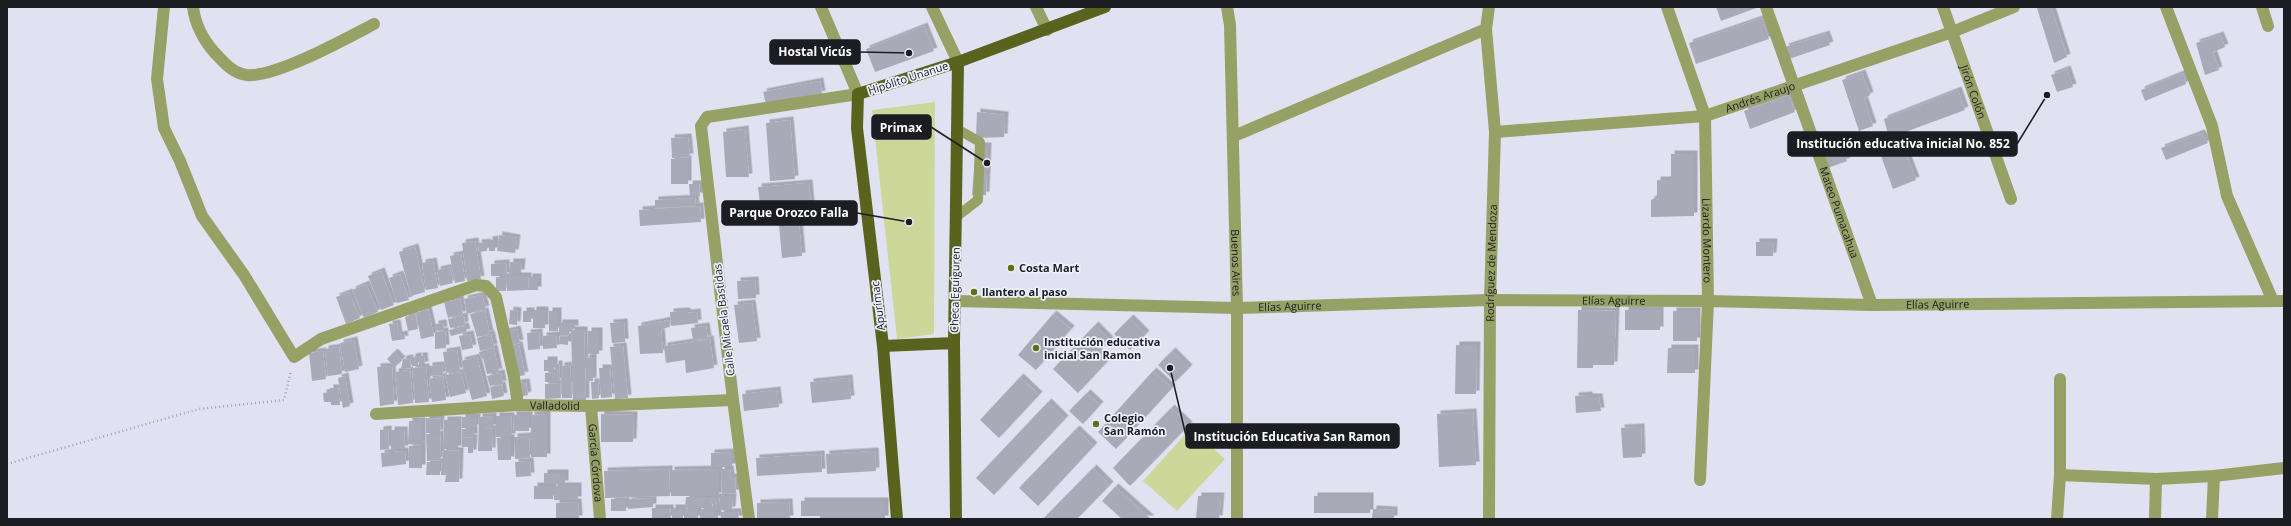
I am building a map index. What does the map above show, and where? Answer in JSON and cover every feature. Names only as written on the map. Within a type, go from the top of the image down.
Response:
[{"type":"main road","name":"Hipólito Unanue","points":[[858,94],[958,62],[1047,30],[1105,7]]},
{"type":"main road","name":"Checa Eguiguren","points":[[956,519],[954,343],[958,62]]},
{"type":"main road","name":"Apurímac","points":[[858,94],[857,128],[883,346],[897,519]]},
{"type":"main road","points":[[883,346],[954,343]]},
{"type":"street","points":[[164,7],[157,79],[164,128],[180,161],[202,216],[244,275],[294,357],[321,339],[476,285],[486,286],[496,297],[514,377],[518,405]]},
{"type":"street","points":[[193,7],[206,43],[230,70],[246,75],[256,75],[288,66],[374,24]]},
{"type":"street","points":[[821,7],[858,94]]},
{"type":"street","points":[[932,7],[958,62]]},
{"type":"street","points":[[1036,7],[1047,30]]},
{"type":"street","name":"Buenos Aires","points":[[1227,7],[1230,25],[1234,136],[1237,308],[1237,519]]},
{"type":"street","name":"Rodríguez de Mendoza","points":[[1489,7],[1486,29],[1495,132],[1490,300],[1489,519]]},
{"type":"street","name":"Lizardo Montero","points":[[1667,7],[1706,116],[1708,301],[1700,480]]},
{"type":"street","name":"Mateo Pumacahua","points":[[1766,7],[1872,305]]},
{"type":"street","name":"Jirón Colón","points":[[1943,7],[2011,199]]},
{"type":"street","name":"Andrés Araujo","points":[[1495,132],[1706,116],[1793,84],[1952,32],[2014,7]]},
{"type":"street","points":[[2166,7],[2212,126],[2227,196],[2279,301]]},
{"type":"street","points":[[2262,7],[2268,26]]},
{"type":"street","points":[[1234,136],[1486,29]]},
{"type":"street","name":"Hipólito Unanue","points":[[703,121],[707,117],[858,94]]},
{"type":"street","name":"Calle Micaela Bastidas","points":[[703,121],[701,126],[733,400],[750,519]]},
{"type":"street","name":"Elías Aguirre","points":[[955,301],[1237,308],[1490,300],[1708,301],[1872,305],[2279,301]]},
{"type":"street","points":[[2057,519],[2060,475],[2060,379]]},
{"type":"street","name":"Valladolid","points":[[376,414],[518,405],[591,406],[733,400]]},
{"type":"street","name":"García Córdova","points":[[591,406],[600,519]]},
{"type":"street","points":[[2060,475],[2156,479],[2214,476],[2284,468]]},
{"type":"street","points":[[2212,519],[2214,476]]},
{"type":"street","points":[[2155,519],[2156,479]]},
{"type":"lane","points":[[956,217],[978,200],[980,142],[957,129]]},
{"type":"path","points":[[7,464],[199,409],[284,400],[294,357]]},
{"type":"green space","points":[[935,102],[934,334],[897,339],[872,110]]},
{"type":"green space","points":[[1191,428],[1225,459],[1177,511],[1143,481]]},
{"type":"building","points":[[1716,7],[1759,7],[1721,21]]},
{"type":"building","points":[[2051,7],[2067,57],[2054,63],[2037,8]]},
{"type":"building","points":[[1762,18],[1769,39],[1696,64],[1689,43]]},
{"type":"building","points":[[924,26],[934,51],[875,72],[866,49]]},
{"type":"building","points":[[1826,34],[1830,45],[1789,59],[1785,47]]},
{"type":"building","points":[[2220,35],[2225,47],[2213,52],[2219,70],[2205,75],[2196,43]]},
{"type":"building","points":[[2067,69],[2073,87],[2057,92],[2051,75]]},
{"type":"building","points":[[1862,73],[1870,95],[1864,99],[1873,126],[1859,131],[1842,80]]},
{"type":"building","points":[[2183,73],[2186,84],[2145,101],[2141,90]]},
{"type":"building","points":[[820,81],[822,94],[766,104],[763,92]]},
{"type":"building","points":[[1958,90],[1965,110],[1889,138],[1884,119]]},
{"type":"building","points":[[1789,95],[1795,112],[1750,129],[1744,111]]},
{"type":"building","points":[[977,112],[1005,115],[1004,137],[976,138]]},
{"type":"building","points":[[790,120],[795,179],[770,181],[766,123]]},
{"type":"building","points":[[745,129],[749,177],[726,177],[723,132]]},
{"type":"building","points":[[2201,133],[2208,143],[2166,160],[2161,148]]},
{"type":"building","points":[[688,137],[690,157],[672,158],[671,138]]},
{"type":"building","points":[[1900,138],[1916,180],[1893,189],[1877,145]]},
{"type":"building","points":[[976,146],[988,146],[986,195],[972,195]]},
{"type":"building","points":[[1842,149],[1847,161],[1825,169],[1820,154]]},
{"type":"building","points":[[1671,154],[1694,154],[1694,216],[1651,217],[1651,200],[1657,197],[1657,180],[1671,180]]},
{"type":"building","points":[[671,159],[688,159],[688,184],[671,184]]},
{"type":"building","points":[[809,183],[812,217],[762,222],[758,187]]},
{"type":"building","points":[[689,184],[699,184],[700,196],[690,196]]},
{"type":"building","points":[[695,198],[696,206],[655,208],[655,200]]},
{"type":"building","points":[[700,206],[701,222],[640,226],[639,210]]},
{"type":"building","points":[[799,223],[802,256],[782,258],[779,225]]},
{"type":"building","points":[[499,235],[517,238],[515,253],[497,251]]},
{"type":"building","points":[[495,239],[495,251],[489,251],[489,240]]},
{"type":"building","points":[[475,241],[481,279],[467,281],[462,243]]},
{"type":"building","points":[[487,242],[487,251],[479,252],[478,243]]},
{"type":"building","points":[[1756,242],[1774,242],[1773,256],[1756,256]]},
{"type":"building","points":[[415,247],[425,292],[411,296],[399,252]]},
{"type":"building","points":[[461,254],[465,281],[455,283],[450,256]]},
{"type":"building","points":[[433,261],[438,288],[426,290],[422,263]]},
{"type":"building","points":[[510,262],[522,262],[521,273],[509,273]]},
{"type":"building","points":[[506,263],[507,276],[491,276],[491,264]]},
{"type":"building","points":[[450,267],[453,283],[440,286],[437,270]]},
{"type":"building","points":[[381,271],[394,305],[381,310],[368,276]]},
{"type":"building","points":[[400,274],[409,300],[397,303],[389,278]]},
{"type":"building","points":[[506,276],[528,276],[528,290],[507,291]]},
{"type":"building","points":[[496,277],[506,277],[506,291],[496,291]]},
{"type":"building","points":[[529,277],[538,277],[538,290],[528,290]]},
{"type":"building","points":[[755,280],[756,298],[738,299],[737,281]]},
{"type":"building","points":[[366,284],[378,312],[364,318],[352,290]]},
{"type":"building","points":[[349,292],[360,318],[346,324],[336,297]]},
{"type":"building","points":[[482,295],[486,309],[467,314],[464,299]]},
{"type":"building","points":[[460,299],[463,314],[448,318],[444,302]]},
{"type":"building","points":[[752,303],[757,341],[739,343],[734,305]]},
{"type":"building","points":[[428,309],[434,336],[421,339],[416,313]]},
{"type":"building","points":[[510,310],[518,311],[517,325],[509,324]]},
{"type":"building","points":[[533,310],[545,310],[545,328],[533,328]]},
{"type":"building","points":[[1578,310],[1616,311],[1614,365],[1593,365],[1593,368],[1577,368]]},
{"type":"building","points":[[1625,310],[1660,310],[1660,330],[1625,330]]},
{"type":"building","points":[[485,311],[490,334],[477,337],[470,314]]},
{"type":"building","points":[[523,311],[531,311],[531,322],[523,322]]},
{"type":"building","points":[[549,311],[558,311],[558,331],[549,331]]},
{"type":"building","points":[[685,311],[689,313],[697,312],[698,323],[671,326],[670,312]]},
{"type":"building","points":[[1673,311],[1697,311],[1697,341],[1673,341]]},
{"type":"building","points":[[415,313],[418,329],[408,331],[405,317]]},
{"type":"building","points":[[1053,314],[1071,329],[1036,370],[1018,355]]},
{"type":"building","points":[[464,316],[465,325],[450,328],[448,319]]},
{"type":"building","points":[[1130,318],[1146,334],[1130,350],[1114,334]]},
{"type":"building","points":[[669,320],[670,327],[661,329],[663,353],[640,354],[638,326]]},
{"type":"building","points":[[624,322],[625,342],[612,343],[610,323]]},
{"type":"building","points":[[397,323],[399,335],[404,334],[405,339],[392,341],[389,324]]},
{"type":"building","points":[[443,323],[444,330],[435,331],[435,324]]},
{"type":"building","points":[[559,323],[575,323],[575,329],[569,329],[569,335],[559,336]]},
{"type":"building","points":[[1095,325],[1110,340],[1098,353],[1107,362],[1078,393],[1053,369]]},
{"type":"building","points":[[465,326],[467,332],[451,336],[449,330]]},
{"type":"building","points":[[706,326],[708,339],[693,340],[691,328]]},
{"type":"building","points":[[517,329],[520,343],[507,346],[504,332]]},
{"type":"building","points":[[571,330],[584,330],[586,401],[573,402]]},
{"type":"building","points":[[445,331],[446,348],[435,349],[435,332]]},
{"type":"building","points":[[588,331],[599,331],[599,354],[588,354]]},
{"type":"building","points":[[539,332],[540,349],[528,350],[527,333]]},
{"type":"building","points":[[470,334],[473,348],[462,350],[459,336]]},
{"type":"building","points":[[491,334],[494,347],[480,351],[477,338]]},
{"type":"building","points":[[556,335],[557,348],[543,349],[543,336]]},
{"type":"building","points":[[560,336],[568,337],[568,345],[559,344]]},
{"type":"building","points":[[710,339],[714,368],[686,373],[685,360],[666,363],[664,346]]},
{"type":"building","points":[[354,340],[359,369],[345,372],[340,343]]},
{"type":"building","points":[[519,345],[525,375],[515,377],[507,346]]},
{"type":"building","points":[[1456,345],[1477,345],[1476,394],[1455,394]]},
{"type":"building","points":[[623,346],[628,398],[615,399],[610,347]]},
{"type":"building","points":[[339,347],[342,374],[328,376],[325,349]]},
{"type":"building","points":[[494,348],[499,372],[487,374],[483,358],[481,359],[479,352]]},
{"type":"building","points":[[1668,348],[1695,348],[1695,373],[1667,373]]},
{"type":"building","points":[[457,350],[460,371],[446,373],[443,352]]},
{"type":"building","points":[[323,351],[326,379],[312,381],[309,353]]},
{"type":"building","points":[[1172,351],[1189,368],[1175,382],[1158,365]]},
{"type":"building","points":[[394,352],[402,360],[395,367],[387,359]]},
{"type":"building","points":[[418,356],[418,366],[412,366],[412,357]]},
{"type":"building","points":[[419,356],[424,356],[425,365],[419,365]]},
{"type":"building","points":[[477,357],[487,396],[472,400],[461,361]]},
{"type":"building","points":[[593,357],[593,381],[586,381],[586,358]]},
{"type":"building","points":[[410,358],[411,368],[401,369],[403,359]]},
{"type":"building","points":[[544,360],[554,360],[554,371],[544,371]]},
{"type":"building","points":[[555,364],[559,364],[560,382],[545,382],[545,373],[555,372]]},
{"type":"building","points":[[442,365],[443,375],[429,376],[429,366]]},
{"type":"building","points":[[570,365],[572,398],[562,398],[561,366]]},
{"type":"building","points":[[392,366],[394,404],[380,406],[377,367]]},
{"type":"building","points":[[426,367],[429,402],[415,403],[412,368]]},
{"type":"building","points":[[599,368],[610,368],[612,397],[601,398]]},
{"type":"building","points":[[410,370],[413,403],[398,405],[395,372]]},
{"type":"building","points":[[1153,371],[1172,388],[1116,449],[1098,432]]},
{"type":"building","points":[[461,372],[466,393],[450,397],[445,375]]},
{"type":"building","points":[[501,373],[503,384],[490,386],[487,376]]},
{"type":"building","points":[[345,376],[350,406],[343,408],[338,378]]},
{"type":"building","points":[[443,376],[446,400],[432,402],[429,379]]},
{"type":"building","points":[[1020,377],[1039,395],[999,438],[980,420]]},
{"type":"building","points":[[849,378],[851,399],[812,403],[810,382]]},
{"type":"building","points":[[526,382],[528,395],[519,397],[517,383]]},
{"type":"building","points":[[591,382],[598,382],[599,398],[592,399]]},
{"type":"building","points":[[560,383],[561,398],[545,399],[545,384]]},
{"type":"building","points":[[502,385],[504,396],[492,399],[490,387]]},
{"type":"building","points":[[330,388],[338,388],[340,405],[331,405],[331,402],[324,402],[323,393],[330,392]]},
{"type":"building","points":[[777,390],[779,407],[744,411],[742,394]]},
{"type":"building","points":[[1087,393],[1100,405],[1083,424],[1069,411]]},
{"type":"building","points":[[1589,395],[1589,397],[1599,397],[1601,411],[1576,413],[1575,396]]},
{"type":"building","points":[[1048,402],[1065,419],[994,495],[976,478]]},
{"type":"building","points":[[1171,408],[1189,425],[1130,486],[1113,468]]},
{"type":"building","points":[[1473,412],[1476,465],[1439,467],[1437,414]]},
{"type":"building","points":[[547,414],[547,457],[531,457],[531,415]]},
{"type":"building","points":[[601,414],[634,415],[633,442],[601,442]]},
{"type":"building","points":[[513,415],[529,415],[529,431],[514,431]]},
{"type":"building","points":[[493,416],[493,428],[482,428],[493,429],[492,451],[478,451],[479,417]]},
{"type":"building","points":[[496,416],[511,416],[512,437],[496,437]]},
{"type":"building","points":[[462,417],[477,417],[477,428],[462,428]]},
{"type":"building","points":[[426,418],[441,419],[440,433],[426,433]]},
{"type":"building","points":[[444,420],[458,420],[458,449],[443,449]]},
{"type":"building","points":[[409,421],[422,421],[422,445],[408,444]]},
{"type":"building","points":[[1641,427],[1642,457],[1623,458],[1621,428]]},
{"type":"building","points":[[388,429],[389,449],[380,450],[380,430]]},
{"type":"building","points":[[462,429],[474,429],[474,437],[462,437]]},
{"type":"building","points":[[1076,429],[1094,446],[1038,506],[1019,488]]},
{"type":"building","points":[[391,430],[404,430],[405,449],[391,449]]},
{"type":"building","points":[[426,434],[440,434],[441,460],[427,461]]},
{"type":"building","points":[[529,436],[530,458],[515,459],[514,437]]},
{"type":"building","points":[[462,437],[474,438],[473,453],[468,453],[468,447],[462,447]]},
{"type":"building","points":[[497,438],[511,438],[511,460],[498,460]]},
{"type":"building","points":[[422,445],[422,468],[409,468],[409,446]]},
{"type":"building","points":[[443,450],[460,451],[459,482],[445,482],[446,475],[441,475]]},
{"type":"building","points":[[405,451],[406,464],[382,467],[381,453]]},
{"type":"building","points":[[875,451],[876,471],[827,474],[826,454]]},
{"type":"building","points":[[732,452],[732,467],[711,467],[711,453]]},
{"type":"building","points":[[821,454],[822,472],[757,476],[756,458]]},
{"type":"building","points":[[530,461],[531,476],[516,477],[515,462]]},
{"type":"building","points":[[427,462],[440,462],[440,475],[426,475]]},
{"type":"building","points":[[1093,468],[1110,485],[1077,519],[1043,519]]},
{"type":"building","points":[[669,469],[670,496],[605,498],[604,471]]},
{"type":"building","points":[[719,469],[719,496],[671,496],[671,470]]},
{"type":"building","points":[[721,469],[730,469],[731,477],[735,477],[736,493],[722,494]]},
{"type":"building","points":[[544,473],[565,473],[565,484],[544,484]]},
{"type":"building","points":[[534,486],[553,486],[553,499],[534,499]]},
{"type":"building","points":[[554,486],[578,486],[578,500],[554,500]]},
{"type":"building","points":[[1115,487],[1151,519],[1122,519],[1102,501]]},
{"type":"building","points":[[720,496],[733,496],[732,510],[712,510],[713,503],[720,503]]},
{"type":"building","points":[[1198,496],[1221,496],[1219,519],[1196,519]]},
{"type":"building","points":[[1314,496],[1370,496],[1370,513],[1314,513]]},
{"type":"building","points":[[686,497],[720,497],[719,502],[709,502],[712,503],[712,508],[685,508]]},
{"type":"building","points":[[653,498],[653,507],[628,509],[628,499]]},
{"type":"building","points":[[611,499],[626,499],[626,511],[611,511]]},
{"type":"building","points":[[801,501],[885,501],[885,519],[820,519],[820,516],[801,516]]},
{"type":"building","points":[[578,502],[579,519],[556,519],[556,503]]},
{"type":"building","points":[[789,502],[790,519],[757,519],[757,503]]},
{"type":"building","points":[[652,508],[670,508],[671,519],[652,519]]},
{"type":"building","points":[[672,508],[683,508],[683,519],[672,519]]},
{"type":"building","points":[[684,509],[698,509],[698,519],[684,519]]},
{"type":"building","points":[[700,509],[711,509],[711,512],[718,512],[718,519],[700,519]]},
{"type":"building","points":[[1373,509],[1394,510],[1394,519],[1372,519]]},
{"type":"building","points":[[720,512],[738,512],[739,519],[721,519]]},
{"type":"place","name":"Hostal Vicús","points":[[909,53]]},
{"type":"place","name":"Institución educativa inicial No. 852","points":[[2047,95]]},
{"type":"place","name":"Primax","points":[[987,163]]},
{"type":"place","name":"Parque Orozco Falla","points":[[909,222]]},
{"type":"place","name":"Costa Mart","points":[[1011,268]]},
{"type":"place","name":"llantero al paso","points":[[974,292]]},
{"type":"place","name":"Institución educativa inicial San Ramon","points":[[1036,348]]},
{"type":"place","name":"Institución Educativa San Ramon","points":[[1170,368]]},
{"type":"place","name":"Colegio San Ramón","points":[[1096,424]]}]
